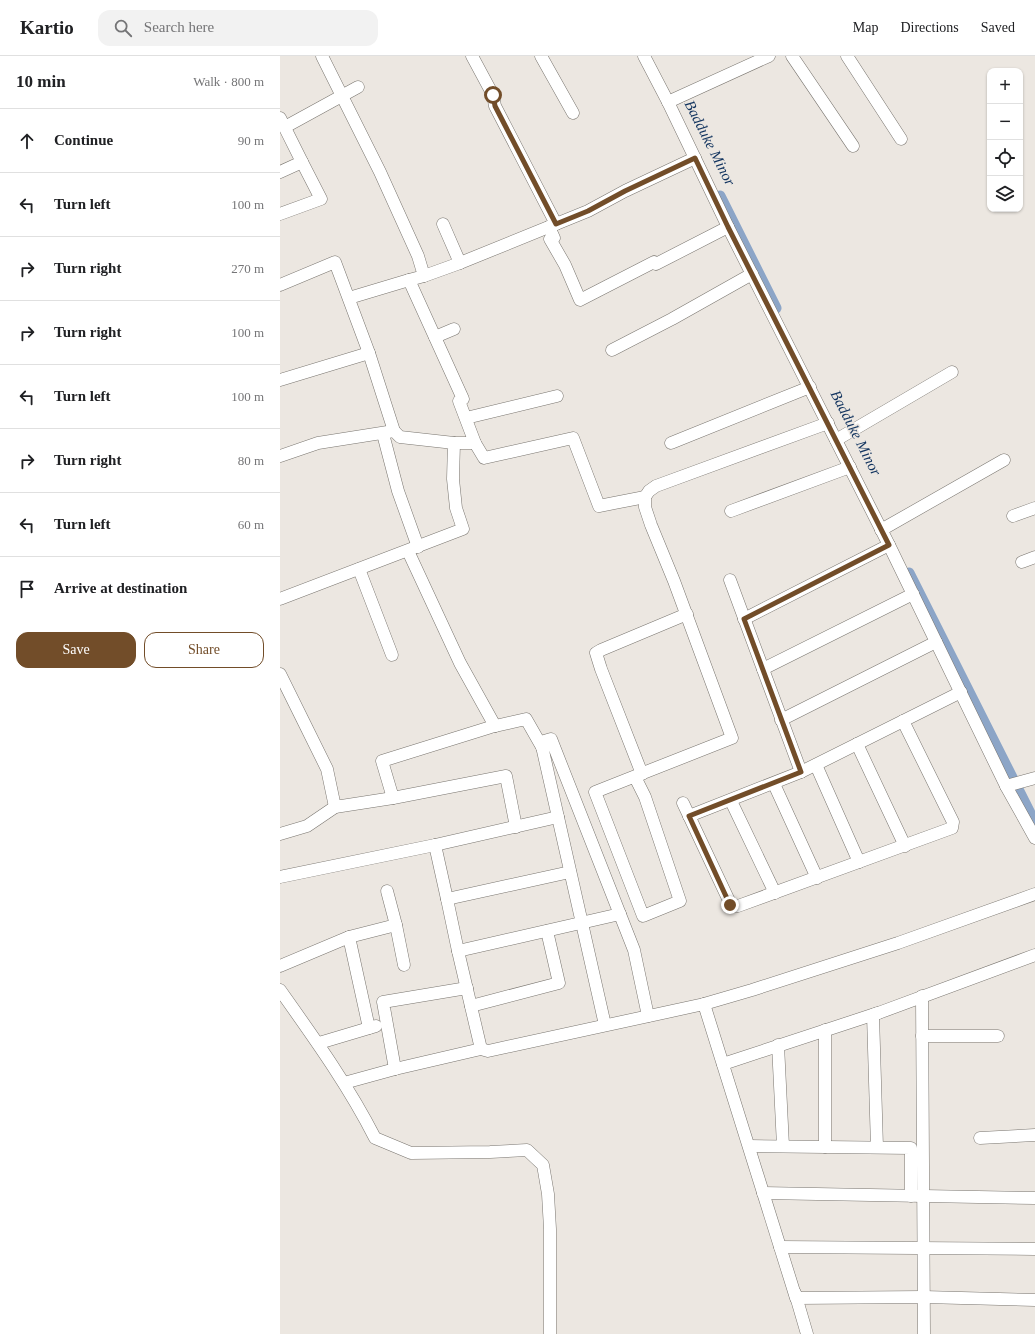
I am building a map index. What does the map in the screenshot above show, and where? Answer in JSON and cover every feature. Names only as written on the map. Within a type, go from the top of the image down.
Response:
[{"type":"street","points":[[322,56],[383,179],[418,256],[424,276]]},
{"type":"street","points":[[472,56],[493,95],[495,106],[552,226],[554,238],[550,239],[565,265],[580,300],[654,262],[656,264],[728,227]]},
{"type":"street","points":[[541,56],[573,113]]},
{"type":"street","points":[[644,56],[668,102],[728,227],[836,440],[850,467],[887,528],[889,545],[960,692],[1035,838]]},
{"type":"street","points":[[668,102],[769,56]]},
{"type":"street","points":[[792,56],[853,146]]},
{"type":"street","points":[[847,56],[901,139]]},
{"type":"street","points":[[280,214],[321,198],[282,123],[342,96],[358,87]]},
{"type":"street","points":[[348,298],[424,276],[552,226],[588,211],[625,191],[695,158]]},
{"type":"street","points":[[280,172],[302,162]]},
{"type":"street","points":[[443,224],[460,263]]},
{"type":"street","points":[[280,285],[336,262],[369,353],[388,432],[398,491],[413,549],[460,663],[495,726]]},
{"type":"street","points":[[612,350],[672,319],[752,274]]},
{"type":"street","points":[[409,280],[463,399],[459,401],[476,443],[484,458],[573,438],[599,506],[645,497]]},
{"type":"street","points":[[435,337],[454,329]]},
{"type":"street","points":[[280,380],[369,353]]},
{"type":"street","points":[[836,440],[952,372]]},
{"type":"street","points":[[671,443],[810,387]]},
{"type":"street","points":[[466,418],[557,396]]},
{"type":"street","points":[[687,614],[596,653],[601,669],[638,776],[680,901],[643,916],[595,792],[638,776],[732,738],[687,614],[651,525],[645,507],[645,497],[649,491],[656,486],[828,423]]},
{"type":"street","points":[[280,456],[318,444],[388,432],[400,437],[454,443],[476,443]]},
{"type":"street","points":[[280,600],[463,530],[456,508],[453,479],[454,443]]},
{"type":"street","points":[[887,528],[1004,460]]},
{"type":"street","points":[[731,511],[850,467]]},
{"type":"street","points":[[1013,516],[1035,508]]},
{"type":"street","points":[[744,619],[889,545]]},
{"type":"street","points":[[1022,562],[1035,557]]},
{"type":"street","points":[[359,569],[392,655]]},
{"type":"street","points":[[730,580],[801,772]]},
{"type":"street","points":[[763,669],[913,594]]},
{"type":"street","points":[[781,720],[936,642]]},
{"type":"street","points":[[280,674],[327,769],[335,807]]},
{"type":"street","points":[[689,816],[731,801],[801,772],[960,692]]},
{"type":"street","points":[[393,798],[382,761],[495,726],[526,719],[542,746],[604,1026]]},
{"type":"street","points":[[683,803],[730,905],[738,906],[905,846],[952,828],[953,822],[903,721]]},
{"type":"street","points":[[542,746],[541,742],[551,739],[634,950],[648,1016]]},
{"type":"street","points":[[857,744],[905,846]]},
{"type":"street","points":[[816,765],[859,862]]},
{"type":"street","points":[[280,834],[307,826],[335,807],[393,798],[506,776],[516,827]]},
{"type":"street","points":[[1007,786],[1035,778]]},
{"type":"street","points":[[774,784],[817,878]]},
{"type":"street","points":[[731,801],[775,892]]},
{"type":"street","points":[[280,877],[435,845],[558,817]]},
{"type":"street","points":[[435,845],[481,1049]]},
{"type":"street","points":[[447,899],[570,872]]},
{"type":"street","points":[[387,891],[404,965]]},
{"type":"street","points":[[344,1083],[395,1069],[481,1049],[488,1050],[704,1004],[898,943],[1035,894]]},
{"type":"street","points":[[458,951],[620,914]]},
{"type":"street","points":[[280,966],[349,937],[396,925]]},
{"type":"street","points":[[471,1006],[559,983],[547,931]]},
{"type":"street","points":[[349,937],[369,1028]]},
{"type":"street","points":[[723,1064],[878,1013],[1035,954]]},
{"type":"street","points":[[395,1069],[383,1002],[467,988]]},
{"type":"street","points":[[280,990],[318,1043],[344,1083],[375,1138],[411,1153],[527,1150],[543,1165],[548,1194],[550,1229],[550,1334]]},
{"type":"street","points":[[917,1196],[922,996]]},
{"type":"street","points":[[704,1004],[807,1334]]},
{"type":"street","points":[[877,1147],[873,1015],[878,1013]]},
{"type":"street","points":[[318,1043],[387,1023]]},
{"type":"street","points":[[825,1030],[825,1146]]},
{"type":"street","points":[[922,1036],[998,1036]]},
{"type":"street","points":[[778,1046],[783,1146]]},
{"type":"street","points":[[980,1138],[1035,1135]]},
{"type":"street","points":[[749,1146],[911,1148],[924,1249],[924,1334]]},
{"type":"street","points":[[763,1192],[1035,1198]]},
{"type":"street","points":[[780,1247],[1035,1249]]},
{"type":"street","points":[[795,1293],[796,1298],[924,1297],[1035,1300]]},
{"type":"waterway","name":"Badduke Minor","points":[[720,196],[776,308]]},
{"type":"waterway","name":"Badduke Minor","points":[[909,573],[1035,823]]},
{"type":"route","points":[[493,95],[495,106],[556,224],[588,211],[625,191],[695,158],[728,227],[889,545],[744,619],[801,772],[731,801],[689,816],[730,905]]}]
